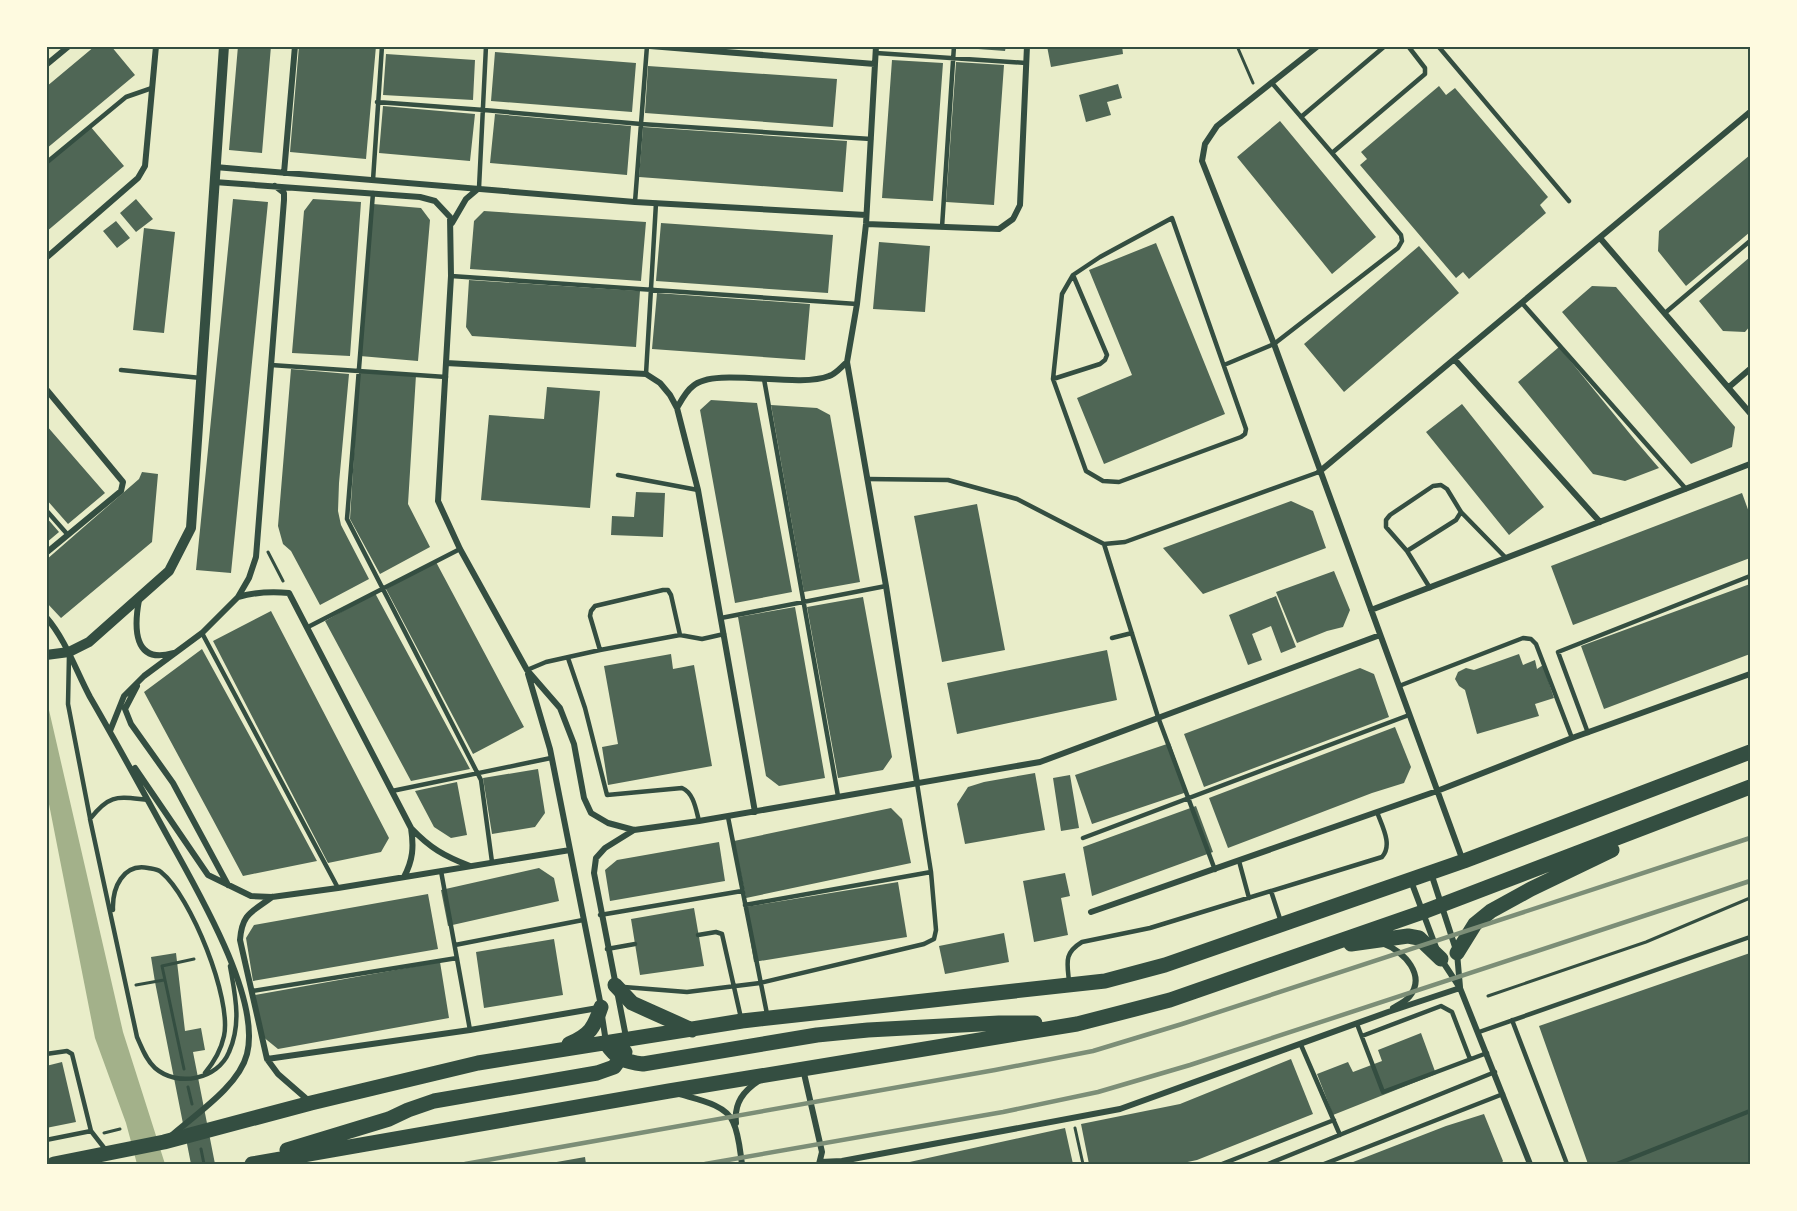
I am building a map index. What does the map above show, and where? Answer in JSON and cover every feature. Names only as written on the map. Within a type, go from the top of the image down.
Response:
[{"type":"main road","points":[[54,1164],[164,1142],[311,1103],[477,1063],[742,1021],[1105,981],[1165,965],[1431,873],[1750,752]]},
{"type":"main road","points":[[252,1164],[669,1090],[1077,1024],[1170,1000],[1423,912],[1750,787]]},
{"type":"main road","points":[[1457,953],[1475,924],[1491,911],[1531,889],[1703,806]]},
{"type":"main road","points":[[1315,949],[1408,936],[1419,938],[1441,959]]},
{"type":"main road","points":[[615,986],[632,1003],[692,1030]]},
{"type":"main road","points":[[550,1053],[585,1037],[595,1026],[601,1007]]},
{"type":"main road","points":[[606,1043],[620,1059],[643,1064],[817,1035],[868,1030],[999,1023],[1077,1024]]},
{"type":"main road","points":[[240,1164],[389,1119],[434,1101],[597,1073],[614,1067],[625,1051],[626,1040]]},
{"type":"street","points":[[46,65],[69,46]]},
{"type":"street","points":[[46,258],[138,178],[145,166],[156,46]]},
{"type":"street","points":[[46,655],[69,652],[89,642],[169,571],[191,528],[224,46]]},
{"type":"street","points":[[284,172],[295,46]]},
{"type":"street","points":[[648,46],[875,64]]},
{"type":"street","points":[[866,224],[999,229],[1013,219],[1020,205],[1027,46]]},
{"type":"street","points":[[1318,46],[1217,126],[1205,144],[1202,161],[1274,344],[1319,472],[1464,861]]},
{"type":"street","points":[[876,50],[866,224],[857,304],[847,362],[917,783]]},
{"type":"street","points":[[1319,472],[1750,112]]},
{"type":"street","points":[[215,167],[634,202],[866,215]]},
{"type":"street","points":[[213,182],[429,198],[439,204],[450,217],[452,224],[451,276],[438,501],[460,549],[527,670],[560,708],[573,744],[584,798],[591,813],[608,823],[634,830],[728,817],[1040,762],[1380,635]]},
{"type":"street","points":[[110,731],[124,696],[144,676],[202,633],[238,597],[249,578],[256,557],[284,200],[284,193],[275,186]]},
{"type":"street","points":[[452,224],[466,199],[479,188]]},
{"type":"street","points":[[1600,238],[1750,413]]},
{"type":"street","points":[[1455,360],[1600,522]]},
{"type":"street","points":[[677,408],[693,386],[703,380],[816,380],[832,375],[847,362]]},
{"type":"street","points":[[446,363],[646,374],[660,383],[670,395],[677,408],[698,490],[755,812]]},
{"type":"street","points":[[1729,387],[1750,369]]},
{"type":"street","points":[[46,389],[123,482],[121,491],[46,553]]},
{"type":"street","points":[[1371,610],[1750,464]]},
{"type":"street","points":[[238,597],[255,592],[289,593],[411,828],[414,845],[411,862],[404,877]]},
{"type":"street","points":[[139,596],[135,622],[137,639],[145,651],[162,656],[179,651]]},
{"type":"street","points":[[46,617],[69,652],[206,905],[241,989],[248,1017],[247,1054],[240,1071],[228,1087],[164,1142]]},
{"type":"street","points":[[527,670],[552,758],[606,1043]]},
{"type":"street","points":[[1091,912],[1437,791],[1572,738],[1750,674]]},
{"type":"street","points":[[144,676],[125,709],[131,724],[173,783],[229,886]]},
{"type":"street","points":[[110,731],[208,875],[251,896],[272,897],[338,888],[570,850]]},
{"type":"street","points":[[411,828],[426,844],[445,856],[471,866]]},
{"type":"street","points":[[626,1040],[600,915],[594,873],[597,858],[605,849],[634,830]]},
{"type":"street","points":[[1431,873],[1457,953],[1460,988]]},
{"type":"street","points":[[1410,880],[1441,959],[1460,988],[1479,1032],[1530,1164]]},
{"type":"street","points":[[272,897],[246,917],[241,924],[240,940],[267,1059],[278,1074],[311,1103]]},
{"type":"street","points":[[1375,940],[1391,946],[1405,956],[1412,966],[1416,980],[1410,996],[1388,1012]]},
{"type":"street","points":[[803,1068],[822,1152],[819,1163],[842,1161],[1120,1109],[1460,988]]},
{"type":"street","points":[[267,1059],[470,1030],[601,1007]]},
{"type":"street","points":[[737,1139],[735,1114],[741,1096],[749,1088],[776,1073]]},
{"type":"street","points":[[669,1090],[723,1110],[733,1122],[742,1164]]},
{"type":"lane","points":[[373,180],[382,46]]},
{"type":"lane","points":[[479,188],[486,46]]},
{"type":"lane","points":[[634,202],[648,46]]},
{"type":"lane","points":[[942,227],[954,46]]},
{"type":"lane","points":[[1301,117],[1385,46]]},
{"type":"lane","points":[[1332,153],[1425,74],[1425,68],[1408,46]]},
{"type":"lane","points":[[1438,46],[1569,201]]},
{"type":"lane","points":[[876,50],[1026,63]]},
{"type":"lane","points":[[1224,365],[1274,344],[1398,248],[1402,241],[1401,235],[1272,83]]},
{"type":"lane","points":[[46,164],[126,97],[152,88]]},
{"type":"lane","points":[[377,102],[640,124],[870,139]]},
{"type":"lane","points":[[373,194],[347,519],[481,780],[492,862]]},
{"type":"lane","points":[[646,374],[656,203]]},
{"type":"lane","points":[[1172,218],[1246,429],[1245,434],[1119,482],[1103,481],[1086,471],[1053,379],[1062,294],[1073,275],[1100,257],[1172,218]]},
{"type":"lane","points":[[1665,313],[1750,241]]},
{"type":"lane","points":[[1053,379],[1100,364],[1107,355],[1073,275]]},
{"type":"lane","points":[[451,276],[857,304]]},
{"type":"lane","points":[[1522,303],[1686,489]]},
{"type":"lane","points":[[271,365],[446,377]]},
{"type":"lane","points":[[121,370],[201,378]]},
{"type":"lane","points":[[764,379],[838,796]]},
{"type":"lane","points":[[867,479],[948,480],[960,483],[1017,499],[1104,544],[1125,542],[1319,472]]},
{"type":"lane","points":[[618,475],[698,490]]},
{"type":"lane","points":[[1430,588],[1407,551],[1386,526],[1386,520],[1433,486],[1441,484],[1447,489],[1461,512],[1506,558]]},
{"type":"lane","points":[[46,510],[68,535]]},
{"type":"lane","points":[[1407,551],[1456,520],[1461,512]]},
{"type":"lane","points":[[1104,544],[1158,717],[1215,870]]},
{"type":"lane","points":[[308,627],[460,549]]},
{"type":"lane","points":[[1588,733],[1558,652],[1750,576]]},
{"type":"lane","points":[[721,618],[886,586]]},
{"type":"lane","points":[[600,650],[590,616],[595,606],[663,590],[668,590],[671,595],[680,635]]},
{"type":"lane","points":[[202,633],[338,888]]},
{"type":"lane","points":[[1112,638],[1132,633]]},
{"type":"lane","points":[[527,670],[546,662],[680,635],[702,639],[724,634]]},
{"type":"lane","points":[[1398,686],[1523,638],[1531,639],[1536,644],[1572,738]]},
{"type":"lane","points":[[69,652],[68,704],[90,819],[137,1036],[145,1054],[155,1068],[167,1076],[182,1080],[204,1075],[218,1068],[229,1053],[238,1018],[230,962]]},
{"type":"lane","points":[[568,658],[585,708],[607,795],[682,788],[688,790],[691,795],[699,821]]},
{"type":"lane","points":[[1083,838],[1409,715]]},
{"type":"lane","points":[[392,790],[552,758]]},
{"type":"lane","points":[[615,986],[687,993],[760,983],[924,944],[934,939],[936,930],[931,872],[917,783]]},
{"type":"lane","points":[[90,819],[101,805],[116,797],[148,800]]},
{"type":"lane","points":[[1069,986],[1067,958],[1073,947],[1083,942],[1150,928],[1382,857],[1388,846],[1377,812]]},
{"type":"lane","points":[[728,817],[767,1018]]},
{"type":"lane","points":[[1239,861],[1250,898]]},
{"type":"lane","points":[[113,923],[112,897],[117,883],[125,873],[141,867],[159,870],[174,884],[187,904],[216,974],[224,1010],[224,1035],[217,1056],[204,1075]]},
{"type":"lane","points":[[441,871],[470,1030]]},
{"type":"lane","points":[[745,905],[931,872]]},
{"type":"lane","points":[[600,915],[742,891]]},
{"type":"lane","points":[[1272,891],[1281,924]]},
{"type":"lane","points":[[454,945],[583,920]]},
{"type":"lane","points":[[698,935],[716,932],[722,934],[742,1021]]},
{"type":"lane","points":[[1479,1032],[1750,937]]},
{"type":"lane","points":[[607,949],[635,944]]},
{"type":"lane","points":[[252,991],[457,958]]},
{"type":"lane","points":[[1362,1036],[1441,1006],[1452,1012],[1470,1059]]},
{"type":"lane","points":[[1512,1020],[1567,1164]]},
{"type":"lane","points":[[1357,1024],[1383,1092],[1487,1053]]},
{"type":"lane","points":[[1301,1045],[1340,1135]]},
{"type":"lane","points":[[46,1054],[68,1051],[72,1054],[91,1131],[99,1144],[115,1152]]},
{"type":"lane","points":[[1268,1164],[1495,1072]]},
{"type":"lane","points":[[1324,1164],[1503,1094]]},
{"type":"lane","points":[[1617,1164],[1750,1111]]},
{"type":"lane","points":[[1222,1164],[1334,1120]]},
{"type":"lane","points":[[46,1140],[91,1131]]},
{"type":"path","points":[[1238,46],[1258,94]]},
{"type":"path","points":[[258,535],[289,593]]},
{"type":"path","points":[[1488,996],[1646,942],[1750,897]]},
{"type":"path","points":[[179,1045],[162,966],[194,959]]},
{"type":"path","points":[[127,987],[164,980]]},
{"type":"path","points":[[1073,1119],[1083,1164]]},
{"type":"shaded area","points":[[46,697],[123,1032],[165,1164],[137,1164],[126,1123],[95,1038],[47,794]]},
{"type":"building","points":[[95,46],[111,46],[135,75],[46,149],[46,87]]},
{"type":"building","points":[[238,46],[271,46],[262,153],[229,150]]},
{"type":"building","points":[[299,46],[376,46],[366,159],[290,152]]},
{"type":"building","points":[[965,46],[1006,46],[1005,51],[965,48]]},
{"type":"building","points":[[1047,46],[1122,46],[1123,54],[1051,67]]},
{"type":"building","points":[[495,52],[636,63],[632,112],[491,101]]},
{"type":"building","points":[[386,54],[475,60],[473,100],[383,95]]},
{"type":"building","points":[[892,60],[943,63],[933,201],[882,198]]},
{"type":"building","points":[[956,62],[1004,65],[994,205],[946,202]]},
{"type":"building","points":[[648,66],[837,79],[833,127],[645,113]]},
{"type":"building","points":[[1118,84],[1122,98],[1107,102],[1111,115],[1086,122],[1079,95]]},
{"type":"building","points":[[1439,86],[1446,95],[1455,88],[1548,197],[1540,205],[1546,213],[1469,279],[1463,272],[1456,278],[1360,165],[1367,159],[1361,152]]},
{"type":"building","points":[[383,106],[475,114],[470,161],[379,153]]},
{"type":"building","points":[[495,114],[631,126],[627,175],[490,163]]},
{"type":"building","points":[[1280,121],[1376,237],[1332,274],[1237,157]]},
{"type":"building","points":[[90,126],[124,166],[46,232],[46,163]]},
{"type":"building","points":[[643,127],[847,141],[843,192],[639,177]]},
{"type":"building","points":[[1750,155],[1750,232],[1686,286],[1658,251],[1659,231]]},
{"type":"building","points":[[136,199],[153,219],[136,232],[120,213]]},
{"type":"building","points":[[233,199],[268,202],[231,573],[196,570]]},
{"type":"building","points":[[313,199],[361,202],[350,356],[292,353],[304,211]]},
{"type":"building","points":[[373,204],[421,208],[430,220],[418,361],[360,356]]},
{"type":"building","points":[[484,211],[646,222],[641,281],[470,269],[474,221]]},
{"type":"building","points":[[116,221],[130,238],[117,248],[103,231]]},
{"type":"building","points":[[661,223],[833,235],[828,293],[656,281]]},
{"type":"building","points":[[144,228],[175,232],[164,333],[133,330]]},
{"type":"building","points":[[879,242],[930,246],[925,312],[873,309]]},
{"type":"building","points":[[1156,243],[1225,414],[1104,464],[1077,398],[1132,375],[1089,270]]},
{"type":"building","points":[[1419,246],[1459,293],[1344,392],[1304,344]]},
{"type":"building","points":[[1750,257],[1750,326],[1745,332],[1723,331],[1699,301]]},
{"type":"building","points":[[469,280],[640,291],[636,347],[472,336],[466,327]]},
{"type":"building","points":[[1592,286],[1616,287],[1735,427],[1732,447],[1691,464],[1562,312]]},
{"type":"building","points":[[657,293],[810,304],[805,360],[652,349]]},
{"type":"building","points":[[1559,347],[1659,468],[1625,481],[1593,474],[1518,382]]},
{"type":"building","points":[[291,369],[349,374],[338,511],[341,525],[369,579],[320,605],[291,551],[283,544],[278,526]]},
{"type":"building","points":[[359,372],[416,375],[408,504],[430,547],[380,574],[350,519]]},
{"type":"building","points":[[547,387],[600,391],[590,508],[481,500],[489,415],[544,419]]},
{"type":"building","points":[[711,400],[757,403],[792,592],[735,603],[700,410]]},
{"type":"building","points":[[1462,404],[1544,507],[1509,535],[1426,432]]},
{"type":"building","points":[[771,405],[817,408],[830,415],[860,582],[804,592]]},
{"type":"building","points":[[46,425],[105,493],[68,524],[46,499]]},
{"type":"building","points":[[142,472],[158,474],[152,542],[61,618],[46,602],[46,560],[139,479]]},
{"type":"building","points":[[636,492],[665,493],[663,537],[611,535],[612,516],[634,517]]},
{"type":"building","points":[[1742,493],[1750,515],[1750,558],[1573,625],[1551,566]]},
{"type":"building","points":[[1291,501],[1313,511],[1326,548],[1203,594],[1163,548]]},
{"type":"building","points":[[977,504],[1005,650],[942,662],[914,516]]},
{"type":"building","points":[[46,517],[59,532],[46,543]]},
{"type":"building","points":[[436,562],[524,727],[473,754],[386,589]]},
{"type":"building","points":[[1334,571],[1350,610],[1343,627],[1297,643],[1276,592]]},
{"type":"building","points":[[1750,584],[1750,654],[1604,709],[1581,646]]},
{"type":"building","points":[[375,593],[470,769],[411,781],[325,621]]},
{"type":"building","points":[[1276,596],[1296,647],[1281,653],[1271,626],[1252,634],[1262,660],[1248,665],[1229,615]]},
{"type":"building","points":[[863,597],[892,757],[883,770],[838,778],[807,607]]},
{"type":"building","points":[[795,607],[825,778],[779,786],[766,776],[738,617]]},
{"type":"building","points":[[271,611],[389,838],[381,852],[328,863],[213,641]]},
{"type":"building","points":[[202,649],[317,861],[243,876],[144,692]]},
{"type":"building","points":[[1107,650],[1117,700],[957,734],[947,683]]},
{"type":"building","points":[[671,654],[673,669],[694,665],[712,766],[608,785],[602,747],[618,744],[604,666]]},
{"type":"building","points":[[1519,654],[1523,665],[1535,660],[1537,669],[1543,665],[1554,698],[1535,704],[1539,716],[1477,734],[1465,690],[1455,679],[1458,672],[1466,668],[1474,670]]},
{"type":"building","points":[[1360,668],[1374,674],[1389,717],[1204,787],[1184,734]]},
{"type":"building","points":[[1395,727],[1411,767],[1404,783],[1228,848],[1209,798]]},
{"type":"building","points":[[1170,743],[1187,792],[1092,824],[1075,775]]},
{"type":"building","points":[[538,769],[545,813],[535,827],[492,834],[483,778]]},
{"type":"building","points":[[1035,773],[1045,830],[965,844],[957,804],[968,787]]},
{"type":"building","points":[[1070,775],[1079,828],[1061,831],[1053,778]]},
{"type":"building","points":[[457,782],[467,835],[451,838],[434,827],[415,791]]},
{"type":"building","points":[[1196,806],[1213,852],[1092,896],[1083,847]]},
{"type":"building","points":[[891,808],[902,819],[911,863],[746,898],[734,841]]},
{"type":"building","points":[[719,842],[725,881],[610,901],[605,870],[617,860]]},
{"type":"building","points":[[539,868],[554,878],[559,901],[448,926],[441,890]]},
{"type":"building","points":[[1065,873],[1070,896],[1061,898],[1068,935],[1034,942],[1023,881]]},
{"type":"building","points":[[898,882],[907,937],[754,962],[745,907]]},
{"type":"building","points":[[428,894],[438,949],[253,981],[246,938],[254,925]]},
{"type":"building","points":[[694,908],[704,966],[640,975],[631,919]]},
{"type":"building","points":[[1004,933],[1009,962],[945,974],[939,946]]},
{"type":"building","points":[[554,939],[563,995],[484,1008],[476,952]]},
{"type":"building","points":[[176,953],[185,1031],[201,1028],[205,1050],[193,1052],[215,1164],[191,1164],[155,982],[151,957]]},
{"type":"building","points":[[1750,953],[1750,1164],[1588,1164],[1539,1026]]},
{"type":"building","points":[[440,962],[449,1018],[278,1049],[262,1036],[255,995]]},
{"type":"building","points":[[1421,1033],[1436,1074],[1333,1115],[1317,1074],[1348,1062],[1353,1072],[1382,1061],[1378,1050]]},
{"type":"building","points":[[1291,1059],[1313,1114],[1197,1160],[1178,1164],[1089,1164],[1081,1124],[1180,1104]]},
{"type":"building","points":[[62,1062],[76,1122],[46,1128],[46,1066]]},
{"type":"building","points":[[1484,1114],[1503,1161],[1501,1164],[1348,1164],[1446,1126]]},
{"type":"building","points":[[1065,1128],[1073,1164],[905,1163]]},
{"type":"building","points":[[585,1157],[586,1164],[551,1164],[551,1163]]},
{"type":"railway","points":[[465,1164],[1093,1051],[1750,838]]},
{"type":"railway","points":[[705,1164],[1003,1112],[1098,1092],[1190,1065],[1750,881]]}]
